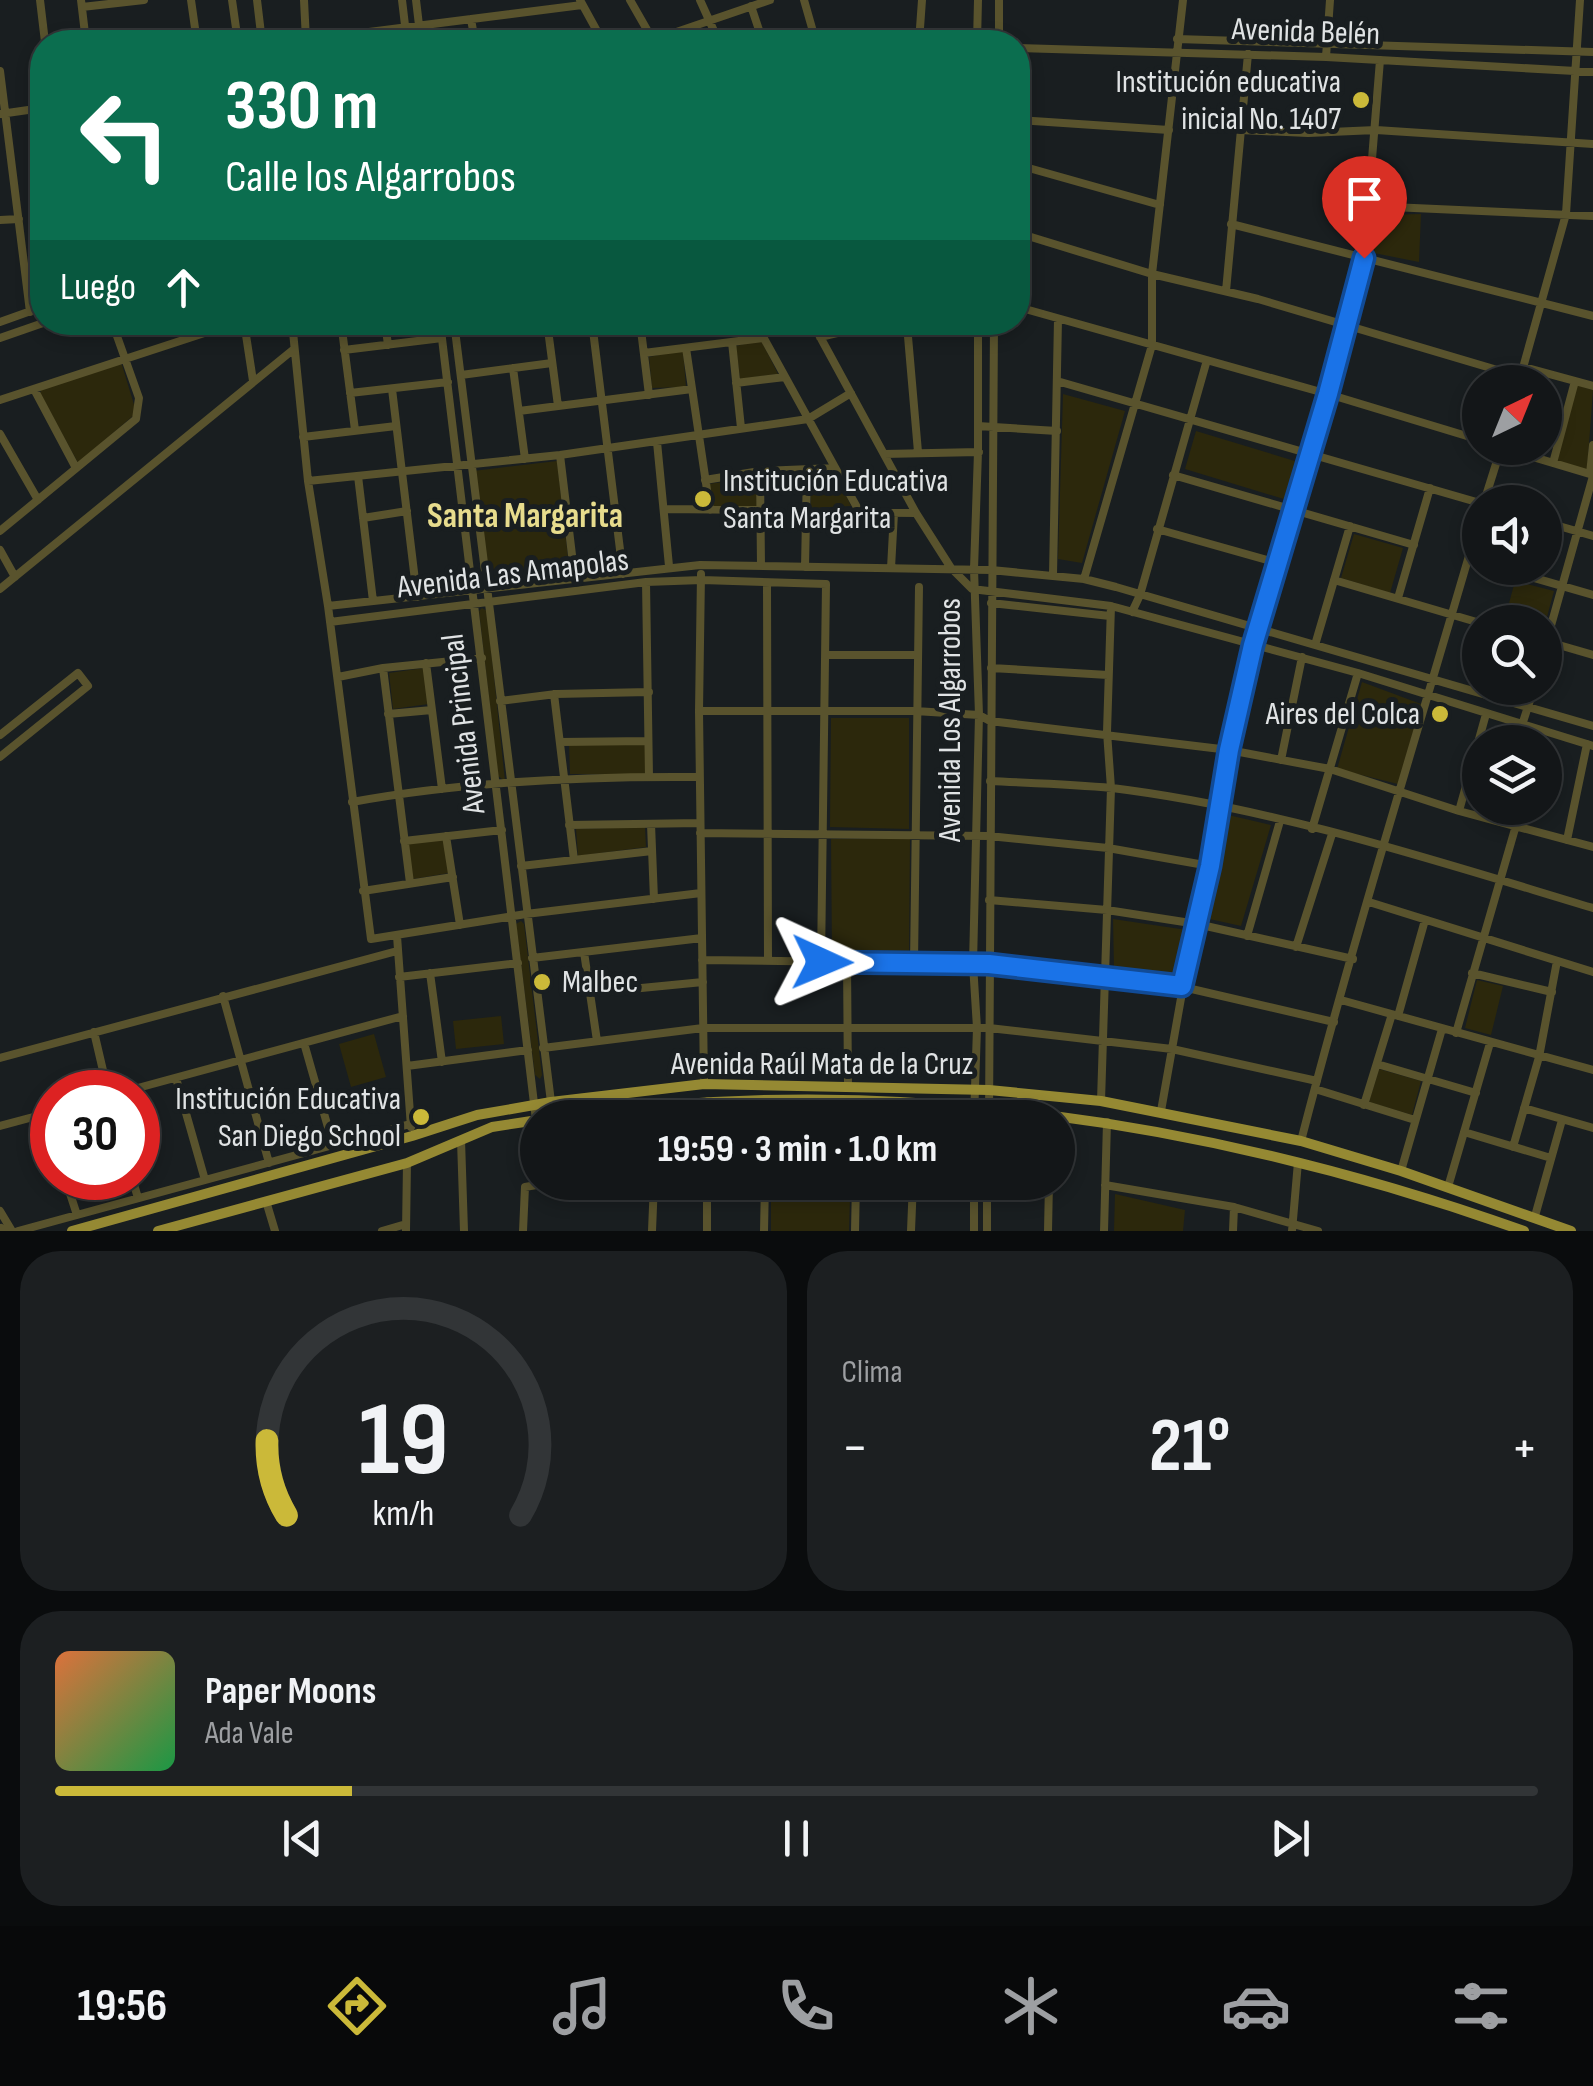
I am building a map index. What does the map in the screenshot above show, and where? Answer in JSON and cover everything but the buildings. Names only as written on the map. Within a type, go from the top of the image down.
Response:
[{"type":"main road","name":"Avenida Raúl Mata de la Cruz","points":[[568,1100],[704,1084],[974,1089],[1102,1100],[1301,1141],[1402,1171],[1572,1231]]},
{"type":"main road","name":"Avenida Raúl Mata de la Cruz","points":[[72,1231],[411,1130],[520,1107]]},
{"type":"main road","name":"Avenida Raúl Mata de la Cruz","points":[[1075,1119],[1298,1162],[1396,1188],[1493,1226],[1524,1231]]},
{"type":"main road","points":[[158,1231],[407,1163],[492,1128],[520,1123]]},
{"type":"street","points":[[40,0],[44,30]]},
{"type":"street","points":[[85,30],[82,4],[144,0]]},
{"type":"street","points":[[191,0],[196,30]]},
{"type":"street","points":[[232,0],[236,30]]},
{"type":"street","points":[[258,0],[261,30]]},
{"type":"street","points":[[304,0],[305,30]]},
{"type":"street","points":[[402,0],[406,30]]},
{"type":"street","points":[[416,0],[420,30]]},
{"type":"street","points":[[630,0],[648,30]]},
{"type":"street","points":[[700,0],[715,30]]},
{"type":"street","points":[[684,30],[770,0]]},
{"type":"street","points":[[804,0],[813,30]]},
{"type":"street","points":[[921,30],[922,0]]},
{"type":"street","points":[[978,0],[978,30]]},
{"type":"street","points":[[998,0],[999,30]]},
{"type":"street","points":[[1084,578],[1152,345],[1152,274],[1183,0]]},
{"type":"street","points":[[1326,57],[1330,0]]},
{"type":"street","points":[[1524,365],[1566,214],[1580,0]]},
{"type":"street","points":[[387,30],[581,3],[596,30]]},
{"type":"street","points":[[752,6],[759,30]]},
{"type":"street","points":[[471,19],[472,30]]},
{"type":"street","name":"Avenida Belén","points":[[1177,39],[1593,52]]},
{"type":"street","name":"Avenida Belén","points":[[1030,48],[1326,57],[1593,72]]},
{"type":"street","points":[[1226,292],[1248,54]]},
{"type":"street","points":[[1161,1111],[1182,986],[1198,924],[1229,750],[1253,645],[1348,326],[1364,258],[1380,60]]},
{"type":"street","points":[[0,70],[30,312],[0,322]]},
{"type":"street","points":[[3,113],[30,110]]},
{"type":"street","points":[[1030,121],[1168,130]]},
{"type":"street","points":[[1240,130],[1376,130],[1593,144]]},
{"type":"street","points":[[1030,168],[1160,205]]},
{"type":"street","points":[[1369,206],[1593,216]]},
{"type":"street","points":[[0,220],[18,219]]},
{"type":"street","points":[[1231,224],[1593,316]]},
{"type":"street","points":[[1030,238],[1483,365]]},
{"type":"street","points":[[1030,310],[1462,435]]},
{"type":"street","points":[[1052,575],[1058,318]]},
{"type":"street","points":[[0,338],[30,328]]},
{"type":"street","points":[[0,531],[140,412],[139,398],[116,335]]},
{"type":"street","points":[[0,400],[200,335]]},
{"type":"street","points":[[244,335],[254,381]]},
{"type":"street","points":[[293,335],[308,481],[338,677],[370,939],[526,914],[701,893]]},
{"type":"street","points":[[342,335],[355,430]]},
{"type":"street","points":[[386,335],[388,345]]},
{"type":"street","name":"Avenida Principal","points":[[442,335],[534,1100]]},
{"type":"street","name":"Avenida Principal","points":[[456,335],[551,1100]]},
{"type":"street","points":[[549,335],[558,406]]},
{"type":"street","points":[[594,335],[622,574]]},
{"type":"street","points":[[642,335],[648,395]]},
{"type":"street","points":[[762,335],[859,512]]},
{"type":"street","points":[[829,335],[820,337],[950,568],[976,590],[1110,611]]},
{"type":"street","points":[[908,335],[918,452]]},
{"type":"street","name":"Avenida Los Algarrobos","points":[[974,1100],[978,335]]},
{"type":"street","name":"Avenida Los Algarrobos","points":[[989,1100],[994,335]]},
{"type":"street","points":[[344,350],[442,338]]},
{"type":"street","points":[[644,353],[763,338]]},
{"type":"street","points":[[732,342],[741,428]]},
{"type":"street","points":[[686,348],[710,510]]},
{"type":"street","points":[[0,588],[294,349]]},
{"type":"street","points":[[1132,612],[1207,360]]},
{"type":"street","points":[[460,376],[552,364]]},
{"type":"street","points":[[514,368],[525,459]]},
{"type":"street","points":[[736,383],[785,377]]},
{"type":"street","points":[[1057,380],[1462,497]]},
{"type":"street","points":[[1562,380],[1593,386]]},
{"type":"street","points":[[1562,427],[1574,381]]},
{"type":"street","points":[[350,394],[448,382]]},
{"type":"street","points":[[34,389],[76,468]]},
{"type":"street","points":[[392,389],[417,597]]},
{"type":"street","points":[[519,411],[692,389]]},
{"type":"street","points":[[308,481],[560,455],[808,419],[851,393]]},
{"type":"street","points":[[303,437],[396,426]]},
{"type":"street","points":[[978,426],[1057,430]]},
{"type":"street","points":[[0,434],[38,500]]},
{"type":"street","points":[[657,442],[669,566]]},
{"type":"street","points":[[1556,605],[1592,475],[1593,445]]},
{"type":"street","points":[[884,454],[993,450]]},
{"type":"street","points":[[560,455],[575,580]]},
{"type":"street","points":[[1562,465],[1592,475]]},
{"type":"street","points":[[705,480],[760,471],[835,468]]},
{"type":"street","points":[[805,567],[807,469]]},
{"type":"street","points":[[760,471],[761,566]]},
{"type":"street","points":[[1173,475],[1414,545]]},
{"type":"street","points":[[358,476],[372,601]]},
{"type":"street","points":[[1398,598],[1430,488]]},
{"type":"street","points":[[664,509],[760,510]]},
{"type":"street","points":[[363,518],[407,511]]},
{"type":"street","points":[[806,512],[916,513]]},
{"type":"street","points":[[890,568],[894,512]]},
{"type":"street","points":[[1315,645],[1350,526]]},
{"type":"street","points":[[976,527],[992,538]]},
{"type":"street","points":[[1562,527],[1593,536]]},
{"type":"street","points":[[1157,529],[1278,564]]},
{"type":"street","points":[[0,550],[14,576]]},
{"type":"street","points":[[700,565],[704,1084]]},
{"type":"street","name":"Avenida Las Amapolas","points":[[328,606],[669,566],[950,568],[1084,578],[1593,726]]},
{"type":"street","points":[[1301,1141],[1462,579]]},
{"type":"street","points":[[1334,580],[1462,617]]},
{"type":"street","points":[[646,582],[648,777]]},
{"type":"street","name":"Avenida Las Amapolas","points":[[330,622],[646,582],[826,584],[826,654]]},
{"type":"street","points":[[766,583],[770,710],[768,961]]},
{"type":"street","points":[[1559,585],[1593,594]]},
{"type":"street","points":[[914,963],[915,711],[920,587]]},
{"type":"street","points":[[991,603],[1132,612],[1358,672],[1522,725],[1528,707]]},
{"type":"street","points":[[1102,1100],[1111,788],[1107,732],[1110,611]]},
{"type":"street","points":[[1562,647],[1593,655]]},
{"type":"street","points":[[822,962],[826,654],[917,655]]},
{"type":"street","points":[[1281,760],[1302,657]]},
{"type":"street","points":[[338,677],[383,668],[482,658]]},
{"type":"street","points":[[426,664],[442,788]]},
{"type":"street","points":[[383,668],[410,883]]},
{"type":"street","points":[[992,668],[1108,675]]},
{"type":"street","points":[[1312,829],[1358,672]]},
{"type":"street","points":[[0,735],[78,673],[88,686],[0,757]]},
{"type":"street","points":[[64,682],[76,696]]},
{"type":"street","points":[[500,700],[554,694],[649,692]]},
{"type":"street","points":[[554,694],[574,860]]},
{"type":"street","points":[[388,714],[432,710]]},
{"type":"street","points":[[699,710],[979,715],[990,720],[1229,750],[1330,769],[1593,847]]},
{"type":"street","points":[[1459,810],[1486,714]]},
{"type":"street","points":[[1562,738],[1590,745],[1567,840]]},
{"type":"street","points":[[560,742],[648,741]]},
{"type":"street","points":[[352,802],[442,788],[564,779],[700,777]]},
{"type":"street","points":[[990,781],[1111,788],[1222,806],[1383,847],[1593,908]]},
{"type":"street","points":[[1247,936],[1280,821]]},
{"type":"street","points":[[570,825],[651,824],[767,834],[990,836],[1108,848],[1210,866]]},
{"type":"street","points":[[651,824],[654,898]]},
{"type":"street","points":[[1456,1033],[1516,826]]},
{"type":"street","points":[[404,841],[502,830]]},
{"type":"street","points":[[1296,947],[1332,834]]},
{"type":"street","points":[[446,836],[460,925]]},
{"type":"street","points":[[521,866],[652,851]]},
{"type":"street","points":[[363,891],[452,876]]},
{"type":"street","points":[[989,900],[1107,910],[1198,924],[1352,959]]},
{"type":"street","points":[[1370,902],[1593,972]]},
{"type":"street","points":[[1364,1105],[1425,920]]},
{"type":"street","points":[[160,1192],[334,1145],[411,1130],[397,936]]},
{"type":"street","points":[[532,958],[702,938]]},
{"type":"street","points":[[0,1058],[398,951]]},
{"type":"street","points":[[584,952],[598,1041]]},
{"type":"street","points":[[702,960],[989,964],[1182,986],[1334,1022]]},
{"type":"street","points":[[847,962],[848,1086]]},
{"type":"street","points":[[1512,1146],[1539,1057],[1558,962]]},
{"type":"street","points":[[399,976],[518,963]]},
{"type":"street","points":[[430,973],[442,1062]]},
{"type":"street","points":[[1472,973],[1552,992]]},
{"type":"street","points":[[590,993],[702,982]]},
{"type":"street","points":[[223,996],[268,1163]]},
{"type":"street","points":[[1341,1000],[1593,1070]]},
{"type":"street","points":[[160,1082],[403,1016]]},
{"type":"street","points":[[543,1048],[703,1028],[989,1028],[1172,1049],[1316,1085],[1415,1120]]},
{"type":"street","points":[[1402,1171],[1442,1029]]},
{"type":"street","points":[[94,1032],[103,1070]]},
{"type":"street","points":[[304,1043],[334,1145]]},
{"type":"street","points":[[1448,1187],[1490,1043]]},
{"type":"street","points":[[407,1066],[528,1050]]},
{"type":"street","points":[[1377,1064],[1476,1093]]},
{"type":"street","points":[[176,1078],[205,1180]]},
{"type":"street","points":[[1524,1108],[1593,1128]]},
{"type":"street","points":[[0,1126],[30,1118]]},
{"type":"street","points":[[1535,1216],[1562,1120]]},
{"type":"street","points":[[1104,1231],[1108,1122]]},
{"type":"street","points":[[1464,1132],[1551,1158]]},
{"type":"street","points":[[461,1140],[464,1231]]},
{"type":"street","points":[[1292,1227],[1298,1162]]},
{"type":"street","points":[[382,1231],[406,1228],[407,1163]]},
{"type":"street","points":[[1104,1185],[1234,1207],[1292,1227],[1318,1231]]},
{"type":"street","points":[[72,1200],[77,1215]]},
{"type":"street","points":[[0,1211],[15,1231],[131,1200]]},
{"type":"street","points":[[523,1231],[524,1200]]},
{"type":"street","points":[[652,1231],[653,1200]]},
{"type":"street","points":[[707,1200],[707,1231]]},
{"type":"street","points":[[764,1231],[765,1200]]},
{"type":"street","points":[[854,1231],[855,1200]]},
{"type":"street","points":[[911,1231],[912,1200]]},
{"type":"street","points":[[974,1200],[974,1231]]},
{"type":"street","points":[[986,1231],[987,1200]]},
{"type":"street","points":[[1048,1231],[1049,1200]]},
{"type":"street","points":[[266,1201],[275,1231]]},
{"type":"street","points":[[1233,1231],[1234,1207]]},
{"type":"shaded area","points":[[1421,214],[1419,262],[1374,253],[1377,215]]},
{"type":"shaded area","points":[[761,340],[778,374],[740,379],[736,346]]},
{"type":"shaded area","points":[[683,350],[686,387],[652,388],[649,357]]},
{"type":"shaded area","points":[[118,363],[122,365],[134,415],[78,463],[40,393],[42,388]]},
{"type":"shaded area","points":[[1577,385],[1593,390],[1587,471],[1562,463],[1562,432]]},
{"type":"shaded area","points":[[1063,394],[1125,411],[1082,563],[1058,559]]},
{"type":"shaded area","points":[[1196,431],[1298,462],[1287,500],[1185,469]]},
{"type":"shaded area","points":[[557,461],[570,575],[488,584],[473,471]]},
{"type":"shaded area","points":[[834,471],[851,506],[811,508],[810,472]]},
{"type":"shaded area","points":[[756,477],[757,508],[713,507],[709,484]]},
{"type":"shaded area","points":[[1354,534],[1403,548],[1390,593],[1341,578]]},
{"type":"shaded area","points":[[1514,585],[1554,591],[1550,605],[1509,605]]},
{"type":"shaded area","points":[[479,611],[487,611],[505,781],[498,776]]},
{"type":"shaded area","points":[[424,668],[429,704],[393,709],[389,673]]},
{"type":"shaded area","points":[[1362,682],[1421,704],[1398,784],[1337,769]]},
{"type":"shaded area","points":[[831,718],[909,718],[909,829],[830,827]]},
{"type":"shaded area","points":[[569,745],[646,745],[645,774],[570,774]]},
{"type":"shaded area","points":[[1224,814],[1271,825],[1241,926],[1205,918]]},
{"type":"shaded area","points":[[645,827],[646,847],[578,856],[576,829]]},
{"type":"shaded area","points":[[444,839],[449,873],[413,879],[407,842]]},
{"type":"shaded area","points":[[831,839],[910,839],[909,956],[832,957]]},
{"type":"shaded area","points":[[1113,919],[1187,930],[1180,979],[1114,968]]},
{"type":"shaded area","points":[[521,921],[540,1079],[535,1075],[516,924]]},
{"type":"shaded area","points":[[1477,980],[1503,986],[1491,1035],[1465,1028]]},
{"type":"shaded area","points":[[501,1016],[504,1044],[456,1049],[453,1021]]},
{"type":"shaded area","points":[[374,1034],[386,1077],[351,1087],[339,1044]]},
{"type":"shaded area","points":[[1379,1069],[1421,1081],[1412,1115],[1369,1102]]},
{"type":"shaded area","points":[[1115,1194],[1185,1210],[1183,1231],[1114,1231]]},
{"type":"shaded area","points":[[771,1200],[850,1200],[849,1231],[771,1231]]},
{"type":"place","name":"Institución educativa inicial No. 1407","points":[[1361,100]]},
{"type":"place","name":"Institución Educativa Santa Margarita","points":[[703,499]]},
{"type":"place","name":"Aires del Colca","points":[[1440,714]]},
{"type":"place","name":"Malbec","points":[[542,982]]},
{"type":"place","name":"Institución Educativa San Diego School","points":[[421,1117]]},
{"type":"district","name":"Santa Margarita","points":[[525,516]]},
{"type":"route","points":[[822,962],[989,964],[1182,986],[1253,645],[1348,326],[1364,258]]}]
